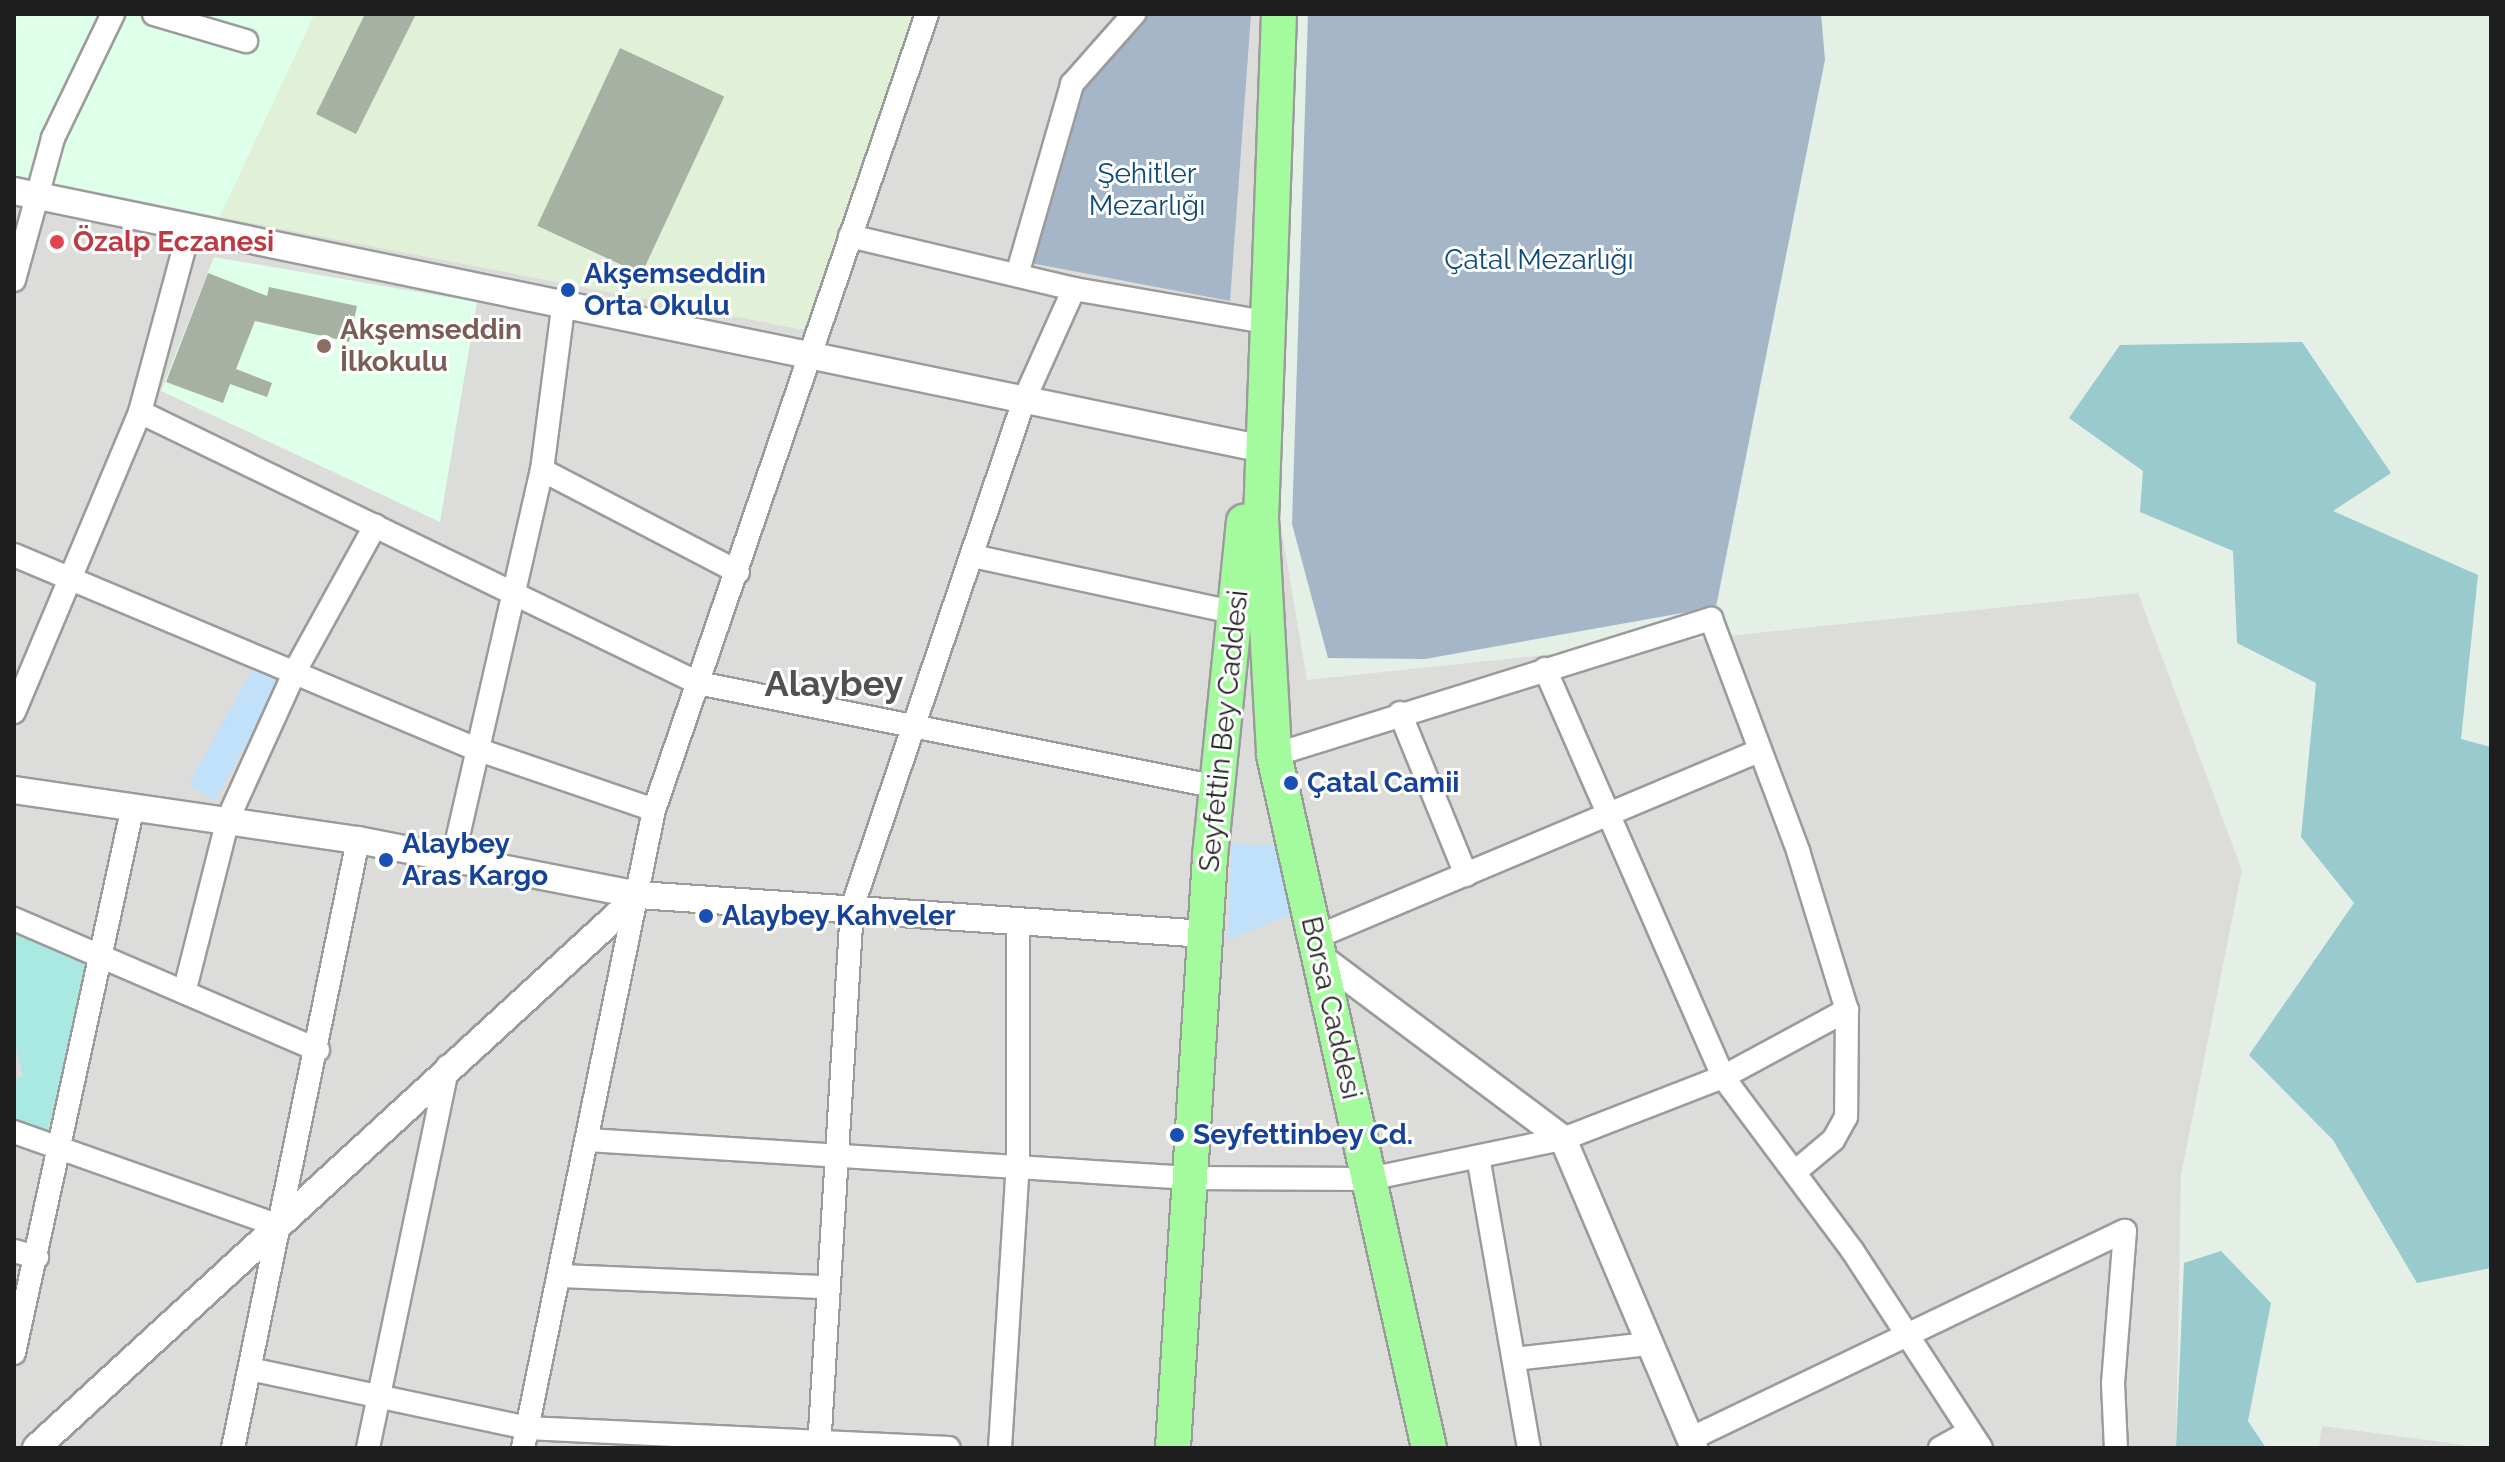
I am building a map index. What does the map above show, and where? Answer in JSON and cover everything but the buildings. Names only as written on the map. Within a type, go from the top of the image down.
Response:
[{"type":"main road","name":"Seyfettin Bey Caddesi","points":[[1256,447],[1254,320],[1265,14]]},
{"type":"main road","name":"Seyfettin Bey Caddesi","points":[[1173,1448],[1205,934],[1219,772],[1250,614],[1279,14]]},
{"type":"main road","name":"Seyfettin Bey Caddesi","points":[[1250,614],[1274,755]]},
{"type":"main road","points":[[1219,772],[1235,745],[1274,755]]},
{"type":"main road","name":"Borsa Caddesi","points":[[1274,755],[1429,1448]]},
{"type":"street","points":[[14,280],[41,196],[53,138],[113,14]]},
{"type":"street","points":[[154,14],[246,41]]},
{"type":"street","points":[[525,1438],[639,895],[654,810],[812,359],[850,236],[927,14]]},
{"type":"street","points":[[1017,275],[1072,84],[1133,14]]},
{"type":"street","points":[[14,191],[564,301],[812,359],[1256,447]]},
{"type":"street","points":[[14,712],[140,412],[190,227]]},
{"type":"street","points":[[850,236],[1074,289],[1254,320]]},
{"type":"street","points":[[819,1444],[852,908],[909,728],[973,556],[1024,400],[1074,289]]},
{"type":"street","points":[[453,858],[542,470],[564,301]]},
{"type":"street","points":[[140,412],[698,683],[909,728],[1219,772]]},
{"type":"street","points":[[542,470],[738,572]]},
{"type":"street","points":[[185,989],[228,819],[295,671],[375,526]]},
{"type":"street","points":[[14,555],[476,749],[654,810]]},
{"type":"street","points":[[973,556],[1250,614]]},
{"type":"street","points":[[1274,755],[1400,713],[1711,619],[1847,1010],[1846,1117],[1833,1140],[1795,1172]]},
{"type":"street","points":[[1545,669],[1605,817],[1723,1077],[1795,1172],[1913,1339],[1975,1440],[1940,1448]]},
{"type":"street","points":[[1400,713],[1466,875]]},
{"type":"street","points":[[1758,751],[1466,875],[1317,947],[1563,1139],[1692,1444],[1913,1339],[2125,1231],[2113,1383],[2116,1448]]},
{"type":"street","points":[[14,790],[358,840],[639,895],[1205,934]]},
{"type":"street","points":[[14,1353],[133,806]]},
{"type":"street","points":[[233,1448],[318,1050],[358,840]]},
{"type":"street","points":[[36,1448],[279,1226],[449,1064],[639,895]]},
{"type":"street","points":[[14,919],[103,952],[318,1050]]},
{"type":"street","points":[[1000,1448],[1018,1162],[1018,920]]},
{"type":"street","points":[[588,1140],[836,1157],[1018,1162],[1190,1178],[1369,1179],[1479,1162],[1563,1139],[1723,1077],[1847,1010]]},
{"type":"street","points":[[368,1448],[449,1064]]},
{"type":"street","points":[[14,1132],[59,1151],[279,1226]]},
{"type":"street","points":[[1479,1162],[1529,1448]]},
{"type":"street","points":[[14,1251],[37,1257]]},
{"type":"street","points":[[560,1276],[828,1287]]},
{"type":"street","points":[[1514,1359],[1648,1344]]},
{"type":"street","points":[[250,1369],[525,1438],[949,1448]]},
{"type":"shaded area","points":[[14,14],[1292,14],[1275,491],[1307,680],[2138,593],[2242,870],[2181,1175],[2176,1448],[14,1448]]},
{"type":"shaded area","points":[[14,14],[315,14],[220,217],[14,175]]},
{"type":"shaded area","points":[[315,14],[915,14],[804,330],[220,217]]},
{"type":"shaded area","name":"Akşemseddin İlkokulu","points":[[214,257],[477,302],[440,522],[161,391]]},
{"type":"shaded area","points":[[2302,342],[2391,473],[2333,511],[2478,575],[2461,739],[2491,747],[2491,1268],[2417,1283],[2333,1140],[2249,1055],[2354,903],[2301,837],[2316,683],[2237,643],[2233,551],[2140,512],[2143,471],[2069,418],[2120,345]]},
{"type":"shaded area","points":[[258,659],[285,674],[215,800],[188,785]]},
{"type":"shaded area","points":[[1232,844],[1276,845],[1291,914],[1228,940]]},
{"type":"shaded area","points":[[14,931],[90,963],[47,1134],[14,1120],[14,1079],[23,1076],[14,1043]]},
{"type":"shaded area","points":[[2221,1251],[2271,1303],[2248,1421],[2266,1448],[2176,1448],[2184,1263]]},
{"type":"shaded area","points":[[2322,1426],[2485,1448],[2319,1448]]},
{"type":"green space","name":"Şehitler Mezarlığı","points":[[1148,14],[1251,14],[1230,301],[1031,263],[1080,91]]},
{"type":"green space","name":"Çatal Mezarlığı","points":[[1308,14],[1821,14],[1825,60],[1716,607],[1425,659],[1328,658],[1292,524]]},
{"type":"place","name":"Özalp Eczanesi","points":[[57,242]]},
{"type":"place","name":"Akşemseddin Orta Okulu","points":[[568,290]]},
{"type":"place","name":"Akşemseddin İlkokulu","points":[[324,346]]},
{"type":"place","name":"Çatal Camii","points":[[1291,783]]},
{"type":"place","name":"Alaybey Aras Kargo","points":[[386,860]]},
{"type":"place","name":"Alaybey Kahveler","points":[[706,916]]},
{"type":"place","name":"Seyfettinbey Cd.","points":[[1177,1135]]},
{"type":"district","name":"Alaybey","points":[[834,684]]}]
